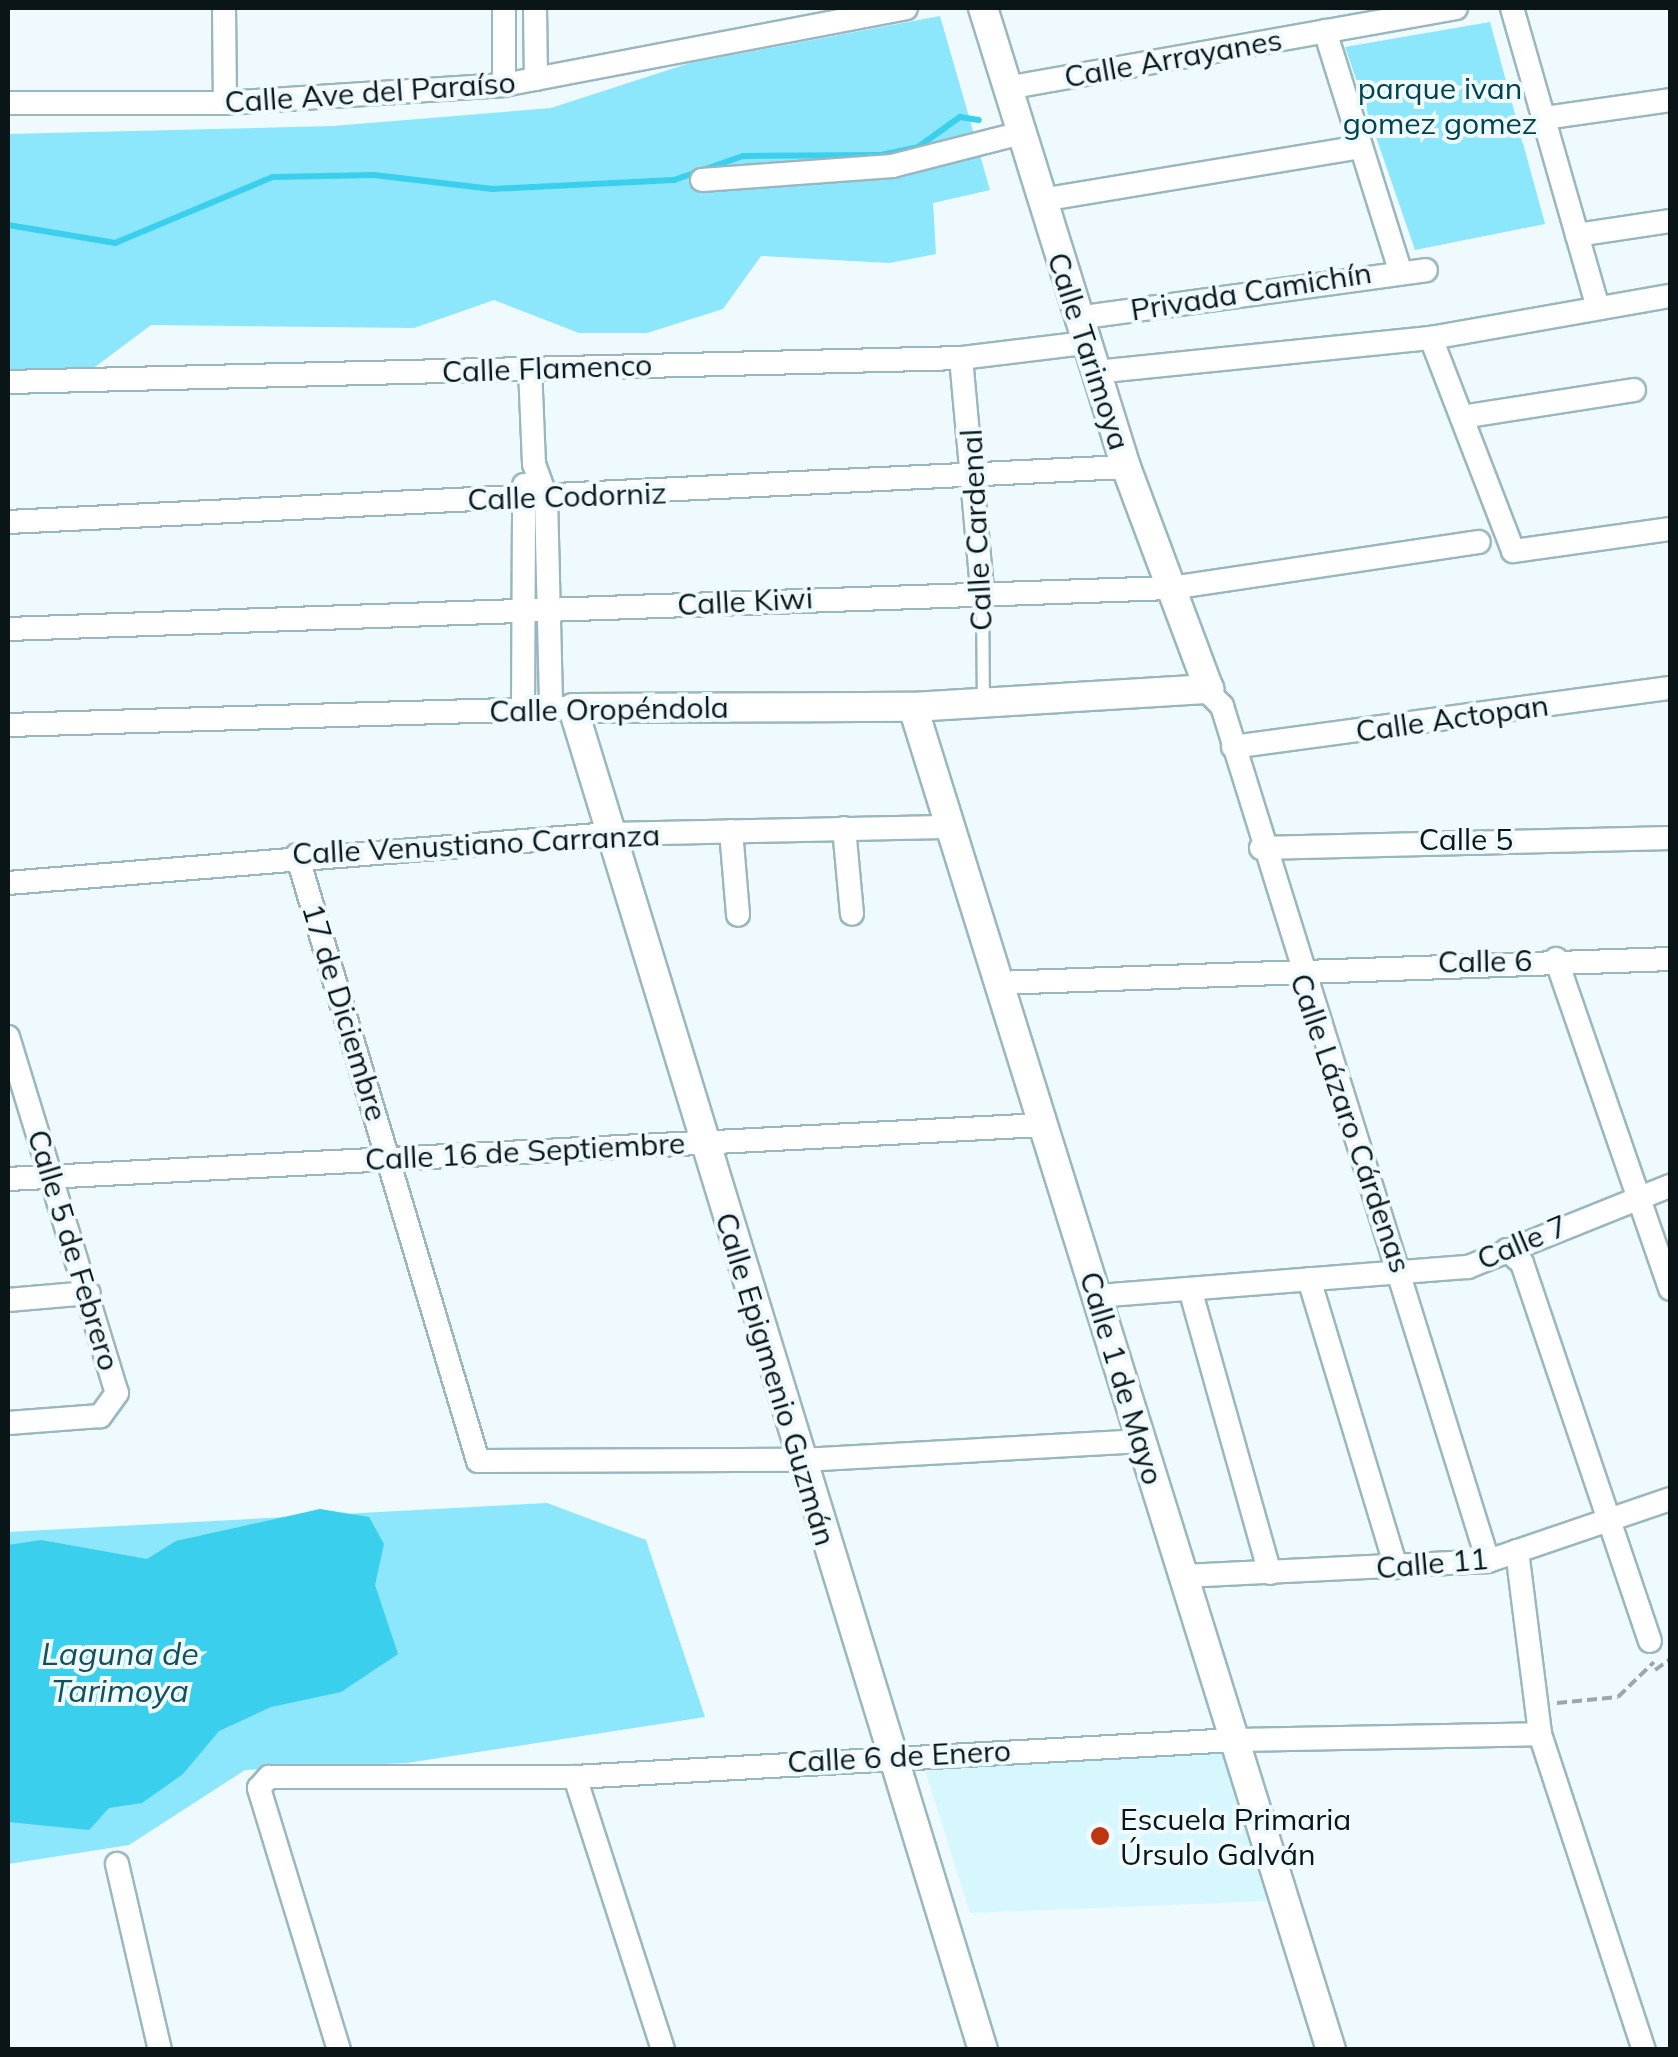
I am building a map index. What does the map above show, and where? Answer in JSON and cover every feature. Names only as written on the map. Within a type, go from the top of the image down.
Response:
[{"type":"street","points":[[224,8],[225,103]]},
{"type":"street","points":[[504,8],[504,85]]},
{"type":"street","points":[[535,8],[536,79]]},
{"type":"street","name":"Calle Ave del Paraíso","points":[[8,102],[225,103],[504,85],[906,8]]},
{"type":"street","name":"Calle Tarimoya","points":[[983,8],[1126,468],[1208,690]]},
{"type":"street","name":"Calle Arrayanes","points":[[1008,88],[1456,8]]},
{"type":"street","points":[[1512,8],[1597,305]]},
{"type":"street","points":[[1324,31],[1400,271]]},
{"type":"street","points":[[1544,118],[1670,100]]},
{"type":"street","points":[[702,180],[892,166],[1021,133]]},
{"type":"street","points":[[1041,200],[1360,147]]},
{"type":"street","points":[[1577,235],[1670,222]]},
{"type":"street","name":"Privada Camichín","points":[[1081,330],[1400,271],[1426,270]]},
{"type":"street","points":[[1095,372],[1431,338],[1597,305],[1670,296]]},
{"type":"street","name":"Calle Flamenco","points":[[8,382],[961,358],[1081,330]]},
{"type":"street","points":[[1431,338],[1513,550],[1670,528]]},
{"type":"street","name":"Calle Cardenal","points":[[961,358],[978,479],[982,589]]},
{"type":"street","points":[[530,368],[534,464],[546,497],[550,611],[562,708]]},
{"type":"street","points":[[1462,418],[1634,390]]},
{"type":"street","points":[[523,709],[518,614],[519,498],[534,464]]},
{"type":"street","name":"Calle Codorniz","points":[[8,522],[978,479],[1126,468]]},
{"type":"street","name":"Calle Kiwi","points":[[8,629],[518,614],[982,589],[1170,588],[1479,542]]},
{"type":"street","name":"Calle Actopan","points":[[1233,748],[1670,688]]},
{"type":"street","name":"Calle Oropéndola","points":[[8,725],[562,708],[913,707],[1208,690]]},
{"type":"street","name":"Calle Lázaro Cárdenas","points":[[1208,690],[1222,706],[1261,848],[1384,1229],[1403,1274],[1488,1561]]},
{"type":"street","name":"Calle 1 de Mayo","points":[[913,707],[946,827],[1097,1296],[1331,2050]]},
{"type":"street","name":"Calle Epigmenio Guzmán","points":[[562,708],[610,834],[983,2050]]},
{"type":"street","name":"Calle Venustiano Carranza","points":[[8,883],[297,854],[610,834],[946,827]]},
{"type":"street","points":[[844,828],[852,914]]},
{"type":"street","points":[[731,831],[738,915]]},
{"type":"street","name":"Calle 5","points":[[1261,848],[1670,838]]},
{"type":"street","name":"17 de Diciembre","points":[[297,854],[476,1458],[802,1460]]},
{"type":"street","name":"Calle 6","points":[[996,983],[1670,958]]},
{"type":"street","points":[[1556,960],[1640,1192],[1670,1288]]},
{"type":"street","name":"Calle 5 de Febrero","points":[[8,1037],[89,1293],[114,1408],[8,1423]]},
{"type":"street","name":"Calle 16 de Septiembre","points":[[8,1179],[1043,1125]]},
{"type":"street","name":"Calle 7","points":[[1097,1296],[1403,1274],[1441,1262],[1468,1267],[1640,1192],[1670,1186]]},
{"type":"street","points":[[1384,1229],[1415,1258],[1441,1262]]},
{"type":"street","points":[[1507,1250],[1522,1263],[1614,1518],[1650,1641]]},
{"type":"street","points":[[1308,1280],[1396,1567]]},
{"type":"street","points":[[1190,1290],[1270,1573]]},
{"type":"street","points":[[8,1300],[89,1293]]},
{"type":"street","points":[[802,1460],[1142,1441]]},
{"type":"street","name":"Calle 11","points":[[1184,1576],[1488,1561],[1670,1500]]},
{"type":"street","points":[[1517,1551],[1539,1726],[1644,2050]]},
{"type":"street","name":"Calle 6 de Enero","points":[[339,2050],[261,1782],[575,1777],[890,1756],[1539,1726]]},
{"type":"street","points":[[575,1777],[664,2050]]},
{"type":"street","points":[[117,1864],[160,2050]]},
{"type":"lane","name":"Calle Cardenal","points":[[982,589],[983,704]]},
{"type":"path","points":[[1650,1641],[1655,1670]]},
{"type":"path","points":[[1539,1726],[1564,1701],[1618,1697],[1670,1658]]},
{"type":"shaded area","name":"Escuela Primaria Úrsulo Galván","points":[[1228,1748],[1275,1901],[970,1913],[925,1770]]},
{"type":"green space","points":[[940,16],[990,190],[933,203],[936,254],[889,263],[761,256],[723,309],[647,333],[579,333],[494,300],[414,328],[151,325],[87,373],[8,377],[8,134],[333,126],[551,108],[690,63]]},
{"type":"green space","name":"parque ivan gomez gomez","points":[[1490,22],[1545,224],[1415,250],[1345,47]]},
{"type":"green space","points":[[547,1503],[646,1540],[705,1717],[407,1763],[245,1770],[129,1845],[8,1864],[8,1532]]},
{"type":"water","name":"Laguna de Tarimoya","points":[[320,1509],[369,1517],[384,1544],[375,1585],[398,1654],[341,1692],[271,1707],[219,1731],[183,1774],[142,1803],[109,1808],[89,1830],[8,1822],[8,1545],[41,1540],[147,1559],[176,1541]]},
{"type":"waterway","points":[[8,225],[115,243],[273,177],[374,175],[492,189],[674,180],[743,156],[881,155],[918,147],[960,117],[979,120]]},
{"type":"place","name":"Escuela Primaria Úrsulo Galván","points":[[1100,1836]]}]
